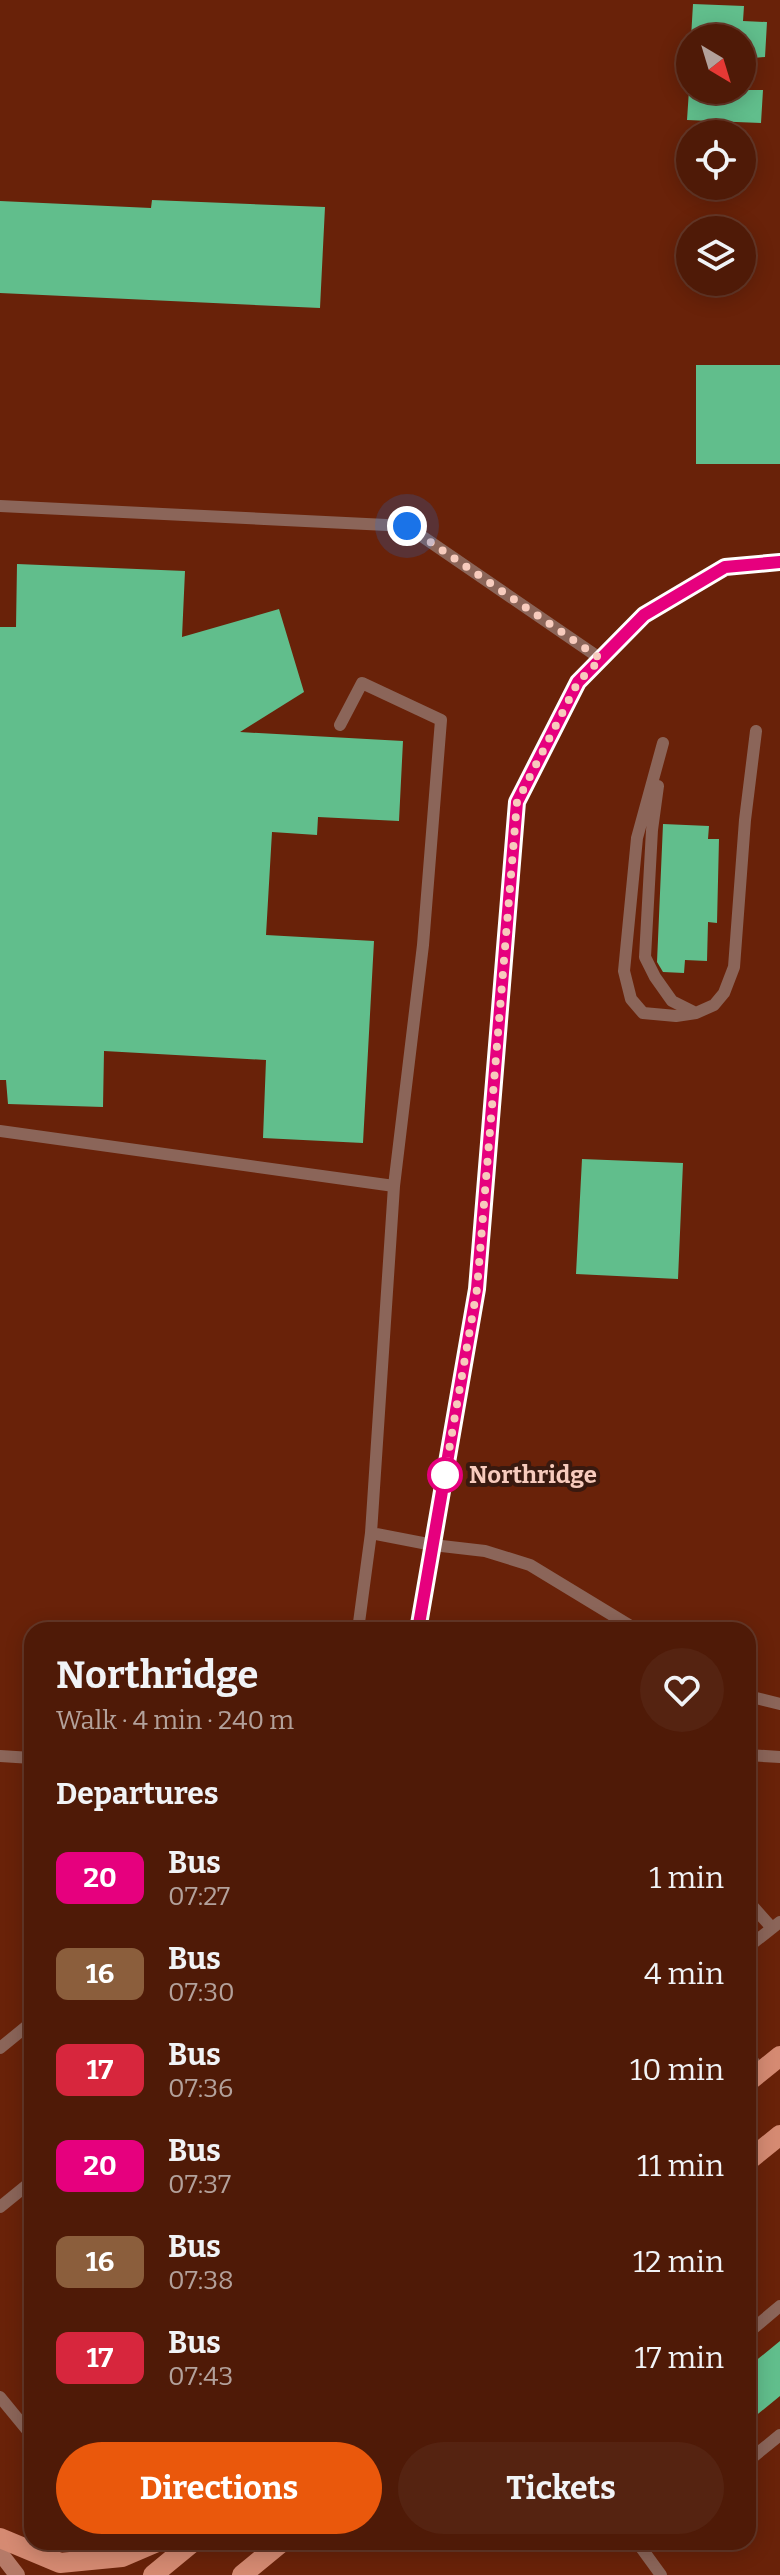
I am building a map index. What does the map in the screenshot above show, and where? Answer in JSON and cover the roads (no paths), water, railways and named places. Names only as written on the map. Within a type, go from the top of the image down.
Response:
[{"type":"main road","points":[[756,2067],[780,2056]]},
{"type":"main road","points":[[756,2154],[780,2135]]},
{"type":"main road","points":[[0,2538],[24,2548]]},
{"type":"main road","points":[[29,2550],[60,2563],[122,2557],[138,2550]]},
{"type":"main road","points":[[153,2575],[183,2550]]},
{"type":"main road","points":[[242,2575],[272,2550]]},
{"type":"main road","points":[[0,2553],[17,2575]]},
{"type":"lane","points":[[0,506],[407,526],[601,659]]},
{"type":"lane","points":[[419,1622],[477,1289],[517,802],[578,682],[644,615],[725,567],[780,562]]},
{"type":"lane","points":[[340,725],[362,683],[441,720],[423,945],[394,1186],[371,1533],[359,1622]]},
{"type":"lane","points":[[696,1013],[672,1001],[645,957],[652,830],[663,743],[637,838],[624,971],[631,999],[643,1013],[676,1016],[696,1013],[714,1005],[724,993],[734,967],[745,820],[756,731]]},
{"type":"lane","points":[[0,1131],[394,1186]]},
{"type":"lane","points":[[371,1533],[485,1551],[530,1565],[624,1622]]},
{"type":"lane","points":[[756,1698],[780,1704]]},
{"type":"lane","points":[[0,1756],[24,1758]]},
{"type":"lane","points":[[756,1756],[780,1757]]},
{"type":"lane","points":[[756,1908],[776,1925],[756,1941]]},
{"type":"lane","points":[[0,2048],[24,2028]]},
{"type":"lane","points":[[0,2207],[24,2188]]},
{"type":"lane","points":[[756,2326],[780,2306]]},
{"type":"lane","points":[[0,2397],[24,2426]]},
{"type":"lane","points":[[756,2454],[780,2435]]},
{"type":"lane","points":[[643,2550],[661,2575]]},
{"type":"place","name":"Northridge","points":[[445,1475]]}]
